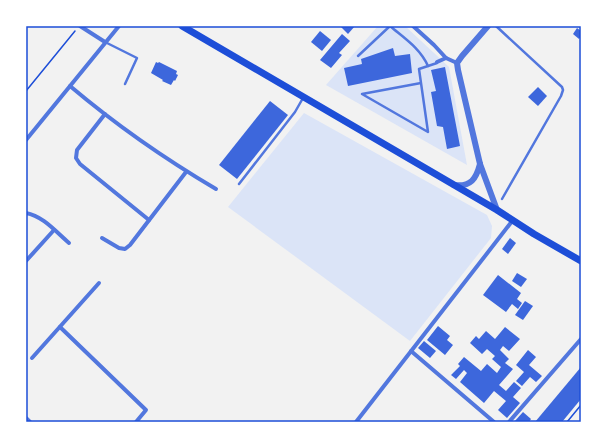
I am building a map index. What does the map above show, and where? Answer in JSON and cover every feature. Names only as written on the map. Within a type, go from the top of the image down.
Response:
[{"type":"main road","points":[[182,26],[497,210],[581,261]]},
{"type":"street","points":[[80,26],[105,42]]},
{"type":"street","points":[[26,140],[119,26]]},
{"type":"street","points":[[413,26],[446,58],[458,63]]},
{"type":"street","points":[[488,26],[462,56],[458,63],[458,70],[480,164],[497,210]]},
{"type":"street","points":[[438,62],[446,58]]},
{"type":"street","points":[[70,86],[104,114],[186,172],[216,189]]},
{"type":"street","points":[[104,114],[77,150],[76,158],[80,164],[149,220]]},
{"type":"street","points":[[453,185],[464,185],[472,181],[476,177],[480,164]]},
{"type":"street","points":[[102,238],[118,248],[125,249],[130,245],[186,172]]},
{"type":"street","points":[[26,213],[40,218],[69,243]]},
{"type":"street","points":[[356,422],[512,220]]},
{"type":"street","points":[[26,261],[54,230]]},
{"type":"street","points":[[32,358],[99,283]]},
{"type":"street","points":[[60,327],[146,410],[136,422]]},
{"type":"street","points":[[509,422],[581,339]]},
{"type":"street","points":[[411,352],[494,422]]},
{"type":"street","points":[[26,418],[30,422]]},
{"type":"lane","points":[[358,56],[390,26],[419,50],[428,66]]},
{"type":"lane","points":[[496,26],[562,87],[563,90],[561,96],[502,198]]},
{"type":"lane","points":[[105,42],[137,58],[125,84]]},
{"type":"lane","points":[[421,83],[362,94],[428,132],[421,83],[419,69],[438,62]]},
{"type":"lane","points":[[239,184],[296,112],[303,97]]},
{"type":"path","points":[[26,91],[80,26]]},
{"type":"path","points":[[567,422],[581,405]]},
{"type":"shaded area","points":[[378,26],[405,26],[449,67],[467,165],[326,85]]},
{"type":"shaded area","points":[[304,113],[487,215],[492,226],[491,238],[410,341],[228,207]]},
{"type":"building","points":[[355,26],[348,34],[341,27]]},
{"type":"building","points":[[577,28],[581,31],[581,36],[579,39],[573,34]]},
{"type":"building","points":[[320,31],[331,40],[322,51],[311,42]]},
{"type":"building","points":[[342,34],[350,41],[339,53],[342,55],[331,68],[320,60]]},
{"type":"building","points":[[393,48],[395,56],[410,54],[412,73],[348,86],[344,68],[362,64],[361,59]]},
{"type":"building","points":[[156,62],[177,71],[176,74],[178,75],[171,85],[162,81],[163,80],[151,73]]},
{"type":"building","points":[[445,67],[460,146],[447,149],[443,127],[437,126],[431,92],[436,91],[431,70]]},
{"type":"building","points":[[538,87],[547,96],[538,106],[528,97]]},
{"type":"building","points":[[270,101],[288,115],[237,179],[219,165]]},
{"type":"building","points":[[510,238],[516,243],[508,254],[502,249]]},
{"type":"building","points":[[517,273],[527,279],[521,287],[512,281]]},
{"type":"building","points":[[498,275],[521,293],[517,299],[522,303],[518,309],[512,304],[506,312],[483,295]]},
{"type":"building","points":[[525,301],[533,306],[523,320],[515,315]]},
{"type":"building","points":[[438,326],[450,336],[447,340],[453,345],[445,355],[427,340]]},
{"type":"building","points":[[505,327],[520,339],[509,351],[503,346],[500,350],[509,359],[505,363],[513,369],[499,385],[506,391],[514,382],[521,388],[513,397],[520,403],[507,418],[498,410],[506,401],[494,391],[484,403],[460,382],[467,373],[464,370],[456,379],[451,375],[460,366],[458,364],[464,357],[481,371],[487,364],[497,373],[501,367],[492,359],[495,356],[487,349],[482,354],[470,343],[476,336],[479,339],[486,331],[495,339]]},
{"type":"building","points":[[424,341],[436,351],[430,358],[418,348]]},
{"type":"building","points":[[528,350],[536,357],[529,365],[542,376],[536,382],[530,377],[522,386],[516,381],[524,372],[516,365]]},
{"type":"building","points":[[581,367],[581,399],[562,422],[535,422]]},
{"type":"building","points":[[523,412],[531,419],[529,422],[514,422]]}]
